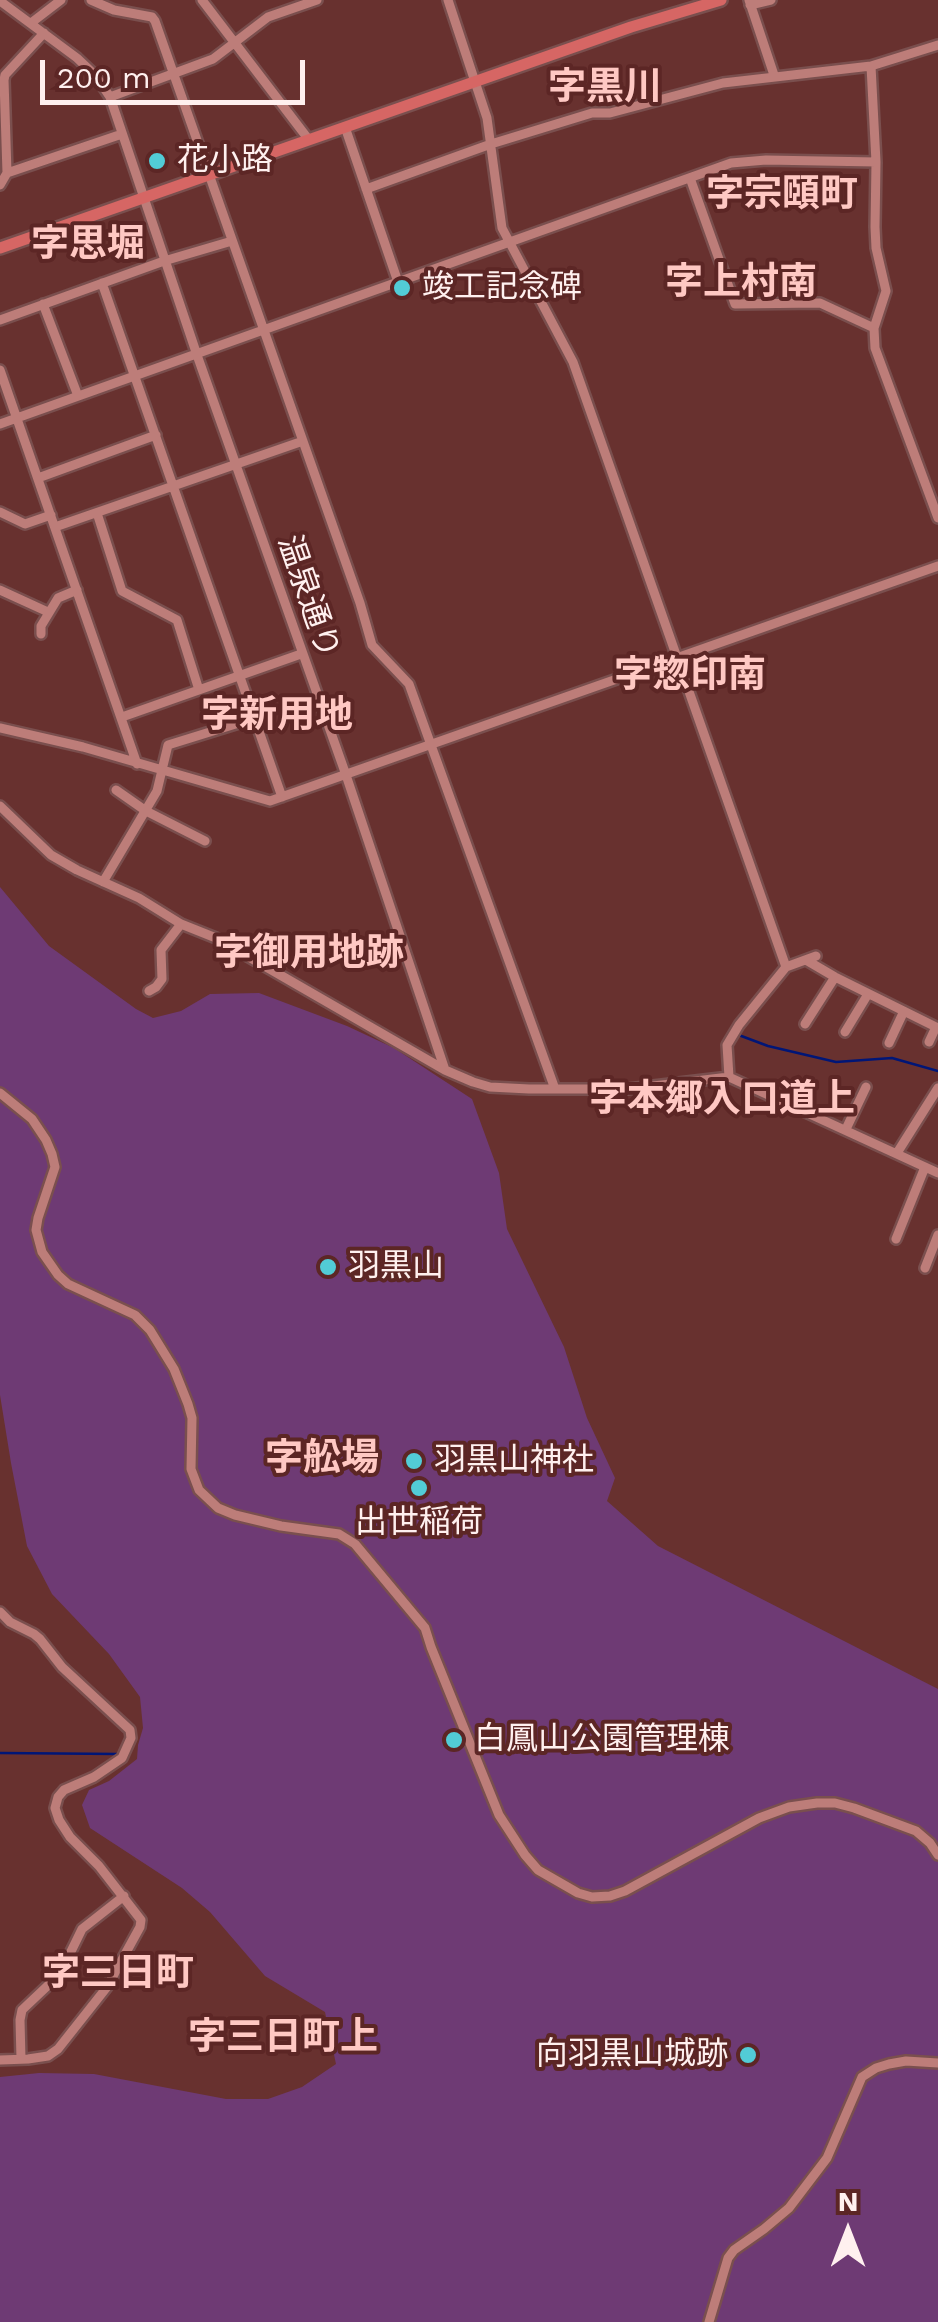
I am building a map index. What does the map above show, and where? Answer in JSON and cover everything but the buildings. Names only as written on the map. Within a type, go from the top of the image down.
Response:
[{"type":"main road","points":[[0,248],[631,26],[721,0]]},
{"type":"street","points":[[0,0],[96,76],[110,97],[213,59],[268,17],[316,0]]},
{"type":"street","points":[[31,23],[61,0]]},
{"type":"street","points":[[91,0],[114,10],[152,16],[372,645],[409,684],[555,1089]]},
{"type":"street","points":[[202,0],[309,140]]},
{"type":"street","points":[[448,0],[487,118],[501,224],[573,362],[786,967]]},
{"type":"street","points":[[770,0],[749,3],[774,75]]},
{"type":"street","points":[[0,185],[6,173],[5,75],[44,33]]},
{"type":"street","points":[[366,188],[490,144],[592,114],[610,113],[711,85],[872,66],[938,45]]},
{"type":"street","points":[[872,66],[876,248],[886,291],[874,328],[875,348],[938,518]]},
{"type":"street","name":"温泉通り","points":[[110,97],[445,1070]]},
{"type":"street","points":[[345,127],[398,282]]},
{"type":"street","points":[[6,173],[122,134]]},
{"type":"street","points":[[0,424],[745,160],[876,162]]},
{"type":"street","points":[[690,178],[734,304],[820,303],[874,328]]},
{"type":"street","points":[[0,320],[232,241]]},
{"type":"street","points":[[102,283],[282,797]]},
{"type":"street","points":[[44,304],[78,396]]},
{"type":"street","points":[[0,370],[137,764]]},
{"type":"street","points":[[38,478],[156,435]]},
{"type":"street","points":[[55,527],[303,442]]},
{"type":"street","points":[[0,512],[26,524],[51,515]]},
{"type":"street","points":[[97,513],[122,591],[177,620],[199,690]]},
{"type":"street","points":[[0,728],[83,747],[270,801],[938,566]]},
{"type":"street","points":[[0,590],[48,612]]},
{"type":"street","points":[[41,634],[48,612],[60,596],[77,590]]},
{"type":"street","points":[[122,717],[302,654]]},
{"type":"street","points":[[103,882],[157,791],[168,745],[255,718]]},
{"type":"street","points":[[116,790],[146,811],[205,840]]},
{"type":"street","points":[[0,806],[51,855],[140,898],[180,924],[216,938],[445,1070],[490,1087],[555,1089],[628,1089],[730,1077],[938,1173]]},
{"type":"street","points":[[149,991],[162,980],[161,950],[180,924]]},
{"type":"street","points":[[730,1077],[727,1045],[739,1025],[786,967],[811,958],[835,977],[937,1028],[929,1042]]},
{"type":"street","points":[[804,1024],[835,977]]},
{"type":"street","points":[[845,1032],[868,994]]},
{"type":"street","points":[[889,1043],[904,1012]]},
{"type":"street","points":[[846,1130],[866,1087]]},
{"type":"street","points":[[897,1153],[938,1088]]},
{"type":"street","points":[[0,1093],[32,1119],[52,1154],[54,1167],[36,1230],[42,1252],[68,1284],[135,1316],[150,1330],[174,1369],[188,1404],[192,1418],[190,1469],[199,1490],[218,1508],[234,1515],[339,1534],[355,1544],[426,1628],[499,1815],[538,1870],[578,1893],[610,1896],[759,1818],[817,1802],[836,1802],[916,1831],[938,1855]]},
{"type":"street","points":[[896,1239],[925,1167]]},
{"type":"street","points":[[925,1268],[938,1235]]},
{"type":"street","points":[[0,1612],[34,1634],[130,1730],[122,1758],[94,1777],[64,1790],[58,1796],[56,1808],[70,1837],[99,1866],[141,1920],[107,1987],[58,2049],[48,2056],[0,2060]]},
{"type":"street","points":[[22,2060],[22,2010],[60,1974],[82,1929],[124,1896]]},
{"type":"street","points":[[709,2322],[728,2258],[788,2208],[828,2158],[862,2077],[876,2068],[906,2060],[938,2062]]},
{"type":"shaded area","points":[[0,887],[49,946],[153,1018],[181,1011],[210,994],[259,993],[394,1048],[472,1099],[499,1173],[507,1229],[564,1347],[587,1418],[615,1478],[607,1501],[658,1546],[938,1689],[938,2322],[0,2322],[0,2077],[94,2074],[226,2099],[268,2099],[302,2087],[336,2064],[325,2012],[265,1976],[210,1912],[182,1888],[90,1828],[82,1805],[89,1790],[109,1781],[137,1759],[143,1728],[140,1697],[109,1654],[52,1594],[27,1546],[11,1463],[0,1395]]},
{"type":"waterway","points":[[736,1034],[836,1062],[892,1058],[938,1071]]},
{"type":"waterway","points":[[0,1753],[118,1754]]},
{"type":"place","name":"花小路","points":[[157,161]]},
{"type":"place","name":"竣工記念碑","points":[[402,288]]},
{"type":"place","name":"羽黒山","points":[[328,1267]]},
{"type":"place","name":"羽黒山神社","points":[[414,1461]]},
{"type":"place","name":"出世稲荷","points":[[419,1488]]},
{"type":"place","name":"白鳳山公園管理棟","points":[[454,1740]]},
{"type":"place","name":"向羽黒山城跡","points":[[748,2055]]},
{"type":"district","name":"字黒川","points":[[605,88]]},
{"type":"district","name":"字宗頤町","points":[[782,195]]},
{"type":"district","name":"字思堀","points":[[88,245]]},
{"type":"district","name":"字上村南","points":[[741,283]]},
{"type":"district","name":"字惣印南","points":[[690,676]]},
{"type":"district","name":"字新用地","points":[[277,716]]},
{"type":"district","name":"字御用地跡","points":[[309,954]]},
{"type":"district","name":"字本郷入口道上","points":[[722,1100]]},
{"type":"district","name":"字舩場","points":[[322,1459]]},
{"type":"district","name":"字三日町","points":[[118,1974]]},
{"type":"district","name":"字三日町上","points":[[283,2038]]}]
